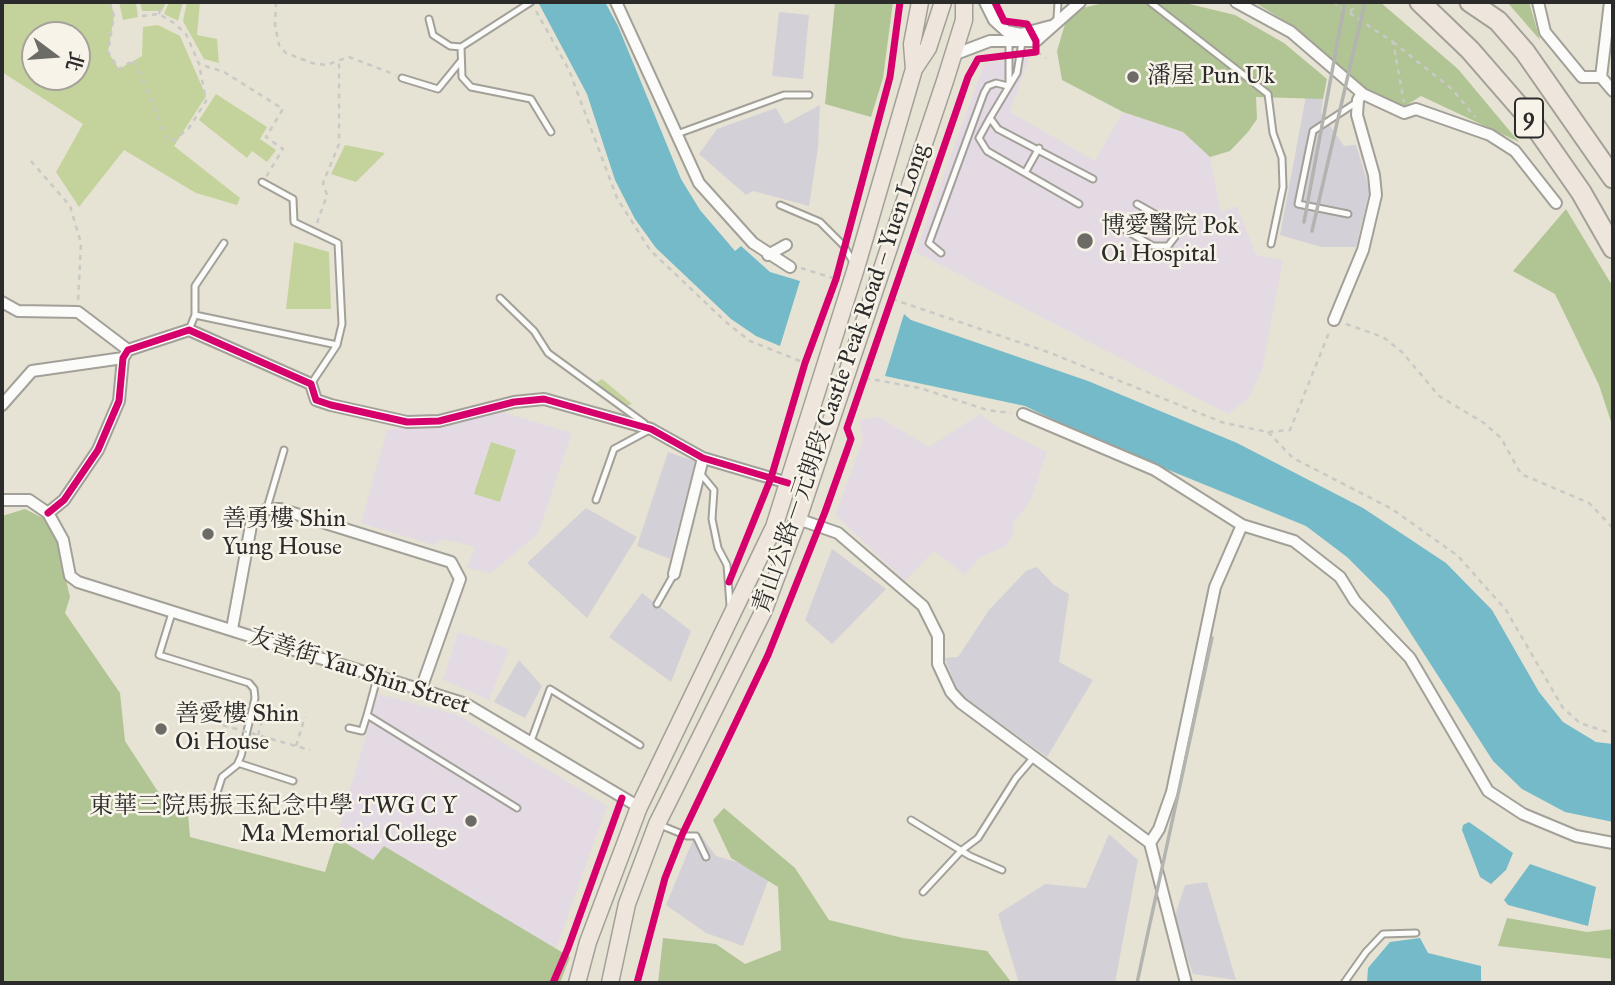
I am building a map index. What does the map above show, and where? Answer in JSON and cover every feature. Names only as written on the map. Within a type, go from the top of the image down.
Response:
[{"type":"highway","name":"9","points":[[1470,2],[1498,21],[1584,132],[1613,178]]},
{"type":"highway","points":[[1486,2],[1498,21]]},
{"type":"highway","name":"9","points":[[1420,4],[1470,50],[1530,119],[1581,192],[1613,248]]},
{"type":"main road","points":[[914,69],[912,44],[920,2]]},
{"type":"main road","name":"青山公路－元朗段 Castle Peak Road – Yuen Long","points":[[577,983],[588,942],[639,807],[774,527],[856,268],[914,69],[928,48],[943,2]]},
{"type":"main road","name":"青山公路－元朗段 Castle Peak Road – Yuen Long","points":[[610,983],[627,904],[657,824],[764,610],[797,519],[953,55],[964,20],[964,2]]},
{"type":"main road","points":[[964,20],[978,2]]},
{"type":"street","points":[[615,2],[699,183],[753,243],[768,255],[795,267]]},
{"type":"street","points":[[985,2],[998,25],[1016,38]]},
{"type":"street","points":[[953,55],[984,42],[1016,38],[1054,24],[1080,2]]},
{"type":"street","points":[[1236,2],[1291,32],[1360,96],[1404,113],[1416,109],[1490,135],[1515,151],[1556,203]]},
{"type":"street","points":[[1538,2],[1545,32],[1582,77],[1601,78],[1613,91]]},
{"type":"street","points":[[1601,78],[1610,2]]},
{"type":"street","points":[[1334,320],[1363,250],[1376,195],[1374,175],[1357,115],[1360,96]]},
{"type":"street","points":[[768,255],[786,245]]},
{"type":"street","points":[[2,303],[18,311],[78,312],[125,354]]},
{"type":"street","points":[[2,405],[32,372],[125,354],[190,330],[312,384],[316,400],[407,422],[439,421],[514,402],[544,399],[651,429],[704,458],[742,472],[788,483]]},
{"type":"street","points":[[2,500],[29,500],[48,513],[64,500],[98,450],[119,401],[125,354]]},
{"type":"street","points":[[1023,414],[1155,470],[1242,525],[1294,541],[1340,577],[1356,601],[1410,658],[1488,791],[1533,819],[1576,836],[1613,843]]},
{"type":"street","points":[[674,574],[704,458]]},
{"type":"street","points":[[232,629],[253,520],[267,509],[280,509],[451,562],[460,579],[421,689]]},
{"type":"street","name":"友善街 Yau Shin Street","points":[[48,513],[63,540],[68,569],[78,582],[466,704],[639,807]]},
{"type":"street","points":[[797,519],[838,533],[923,606],[938,636],[938,664],[951,692],[961,703],[1150,843],[1186,983]]},
{"type":"street","points":[[1150,843],[1159,829],[1172,792],[1215,587],[1242,525]]},
{"type":"lane","points":[[429,19],[433,35],[450,46],[461,47],[531,2]]},
{"type":"lane","points":[[1054,24],[1058,2]]},
{"type":"lane","points":[[1150,2],[1268,94],[1273,133],[1282,158],[1283,187],[1271,244]]},
{"type":"lane","points":[[1008,86],[1016,38]]},
{"type":"lane","points":[[1016,38],[1021,62],[979,138],[981,145],[1079,204]]},
{"type":"lane","points":[[461,47],[462,77],[471,87],[531,99],[551,132]]},
{"type":"lane","points":[[402,78],[438,89],[460,62]]},
{"type":"lane","points":[[941,253],[929,243],[984,93],[988,86],[996,83],[1008,86]]},
{"type":"lane","points":[[677,134],[784,95],[809,95]]},
{"type":"lane","points":[[1348,214],[1298,204],[1312,131],[1360,96]]},
{"type":"lane","points":[[990,118],[998,129],[1039,148],[1093,179]]},
{"type":"lane","points":[[1025,173],[1039,148]]},
{"type":"lane","points":[[262,182],[293,199],[294,222],[338,243],[342,324],[338,345],[312,384]]},
{"type":"lane","points":[[1113,223],[1149,244],[1168,246],[1175,237],[1176,226],[1137,204]]},
{"type":"lane","points":[[780,205],[820,222],[844,246],[856,268]]},
{"type":"lane","points":[[190,330],[195,315],[195,286],[224,243]]},
{"type":"lane","points":[[500,298],[534,331],[548,353],[651,429],[614,449],[596,500]]},
{"type":"lane","points":[[195,315],[338,345]]},
{"type":"lane","points":[[267,509],[284,450]]},
{"type":"lane","points":[[700,473],[714,490],[712,519],[719,548],[727,565],[732,618]]},
{"type":"lane","points":[[657,604],[674,574]]},
{"type":"lane","points":[[172,611],[159,655],[249,683],[254,689],[255,698],[238,763],[222,777],[214,804]]},
{"type":"lane","points":[[349,728],[362,731],[378,676]]},
{"type":"lane","points":[[531,741],[551,689],[640,745]]},
{"type":"lane","points":[[367,715],[517,808]]},
{"type":"lane","points":[[923,892],[962,849],[978,838],[1016,778],[1034,757]]},
{"type":"lane","points":[[238,763],[293,781]]},
{"type":"lane","points":[[911,820],[970,856],[1002,870]]},
{"type":"lane","points":[[657,824],[687,836],[696,836],[706,857]]},
{"type":"lane","points":[[1344,983],[1383,934],[1416,933]]},
{"type":"path","points":[[110,2],[114,16],[108,52],[119,69],[134,60],[168,140],[173,141],[189,128],[206,101],[199,64],[186,34],[159,15],[142,16]]},
{"type":"path","points":[[159,15],[161,2]]},
{"type":"path","points":[[276,2],[277,35],[279,45],[286,53],[312,64],[326,65],[349,57],[402,78]]},
{"type":"path","points":[[531,2],[569,70],[617,198],[650,250],[727,323],[750,341],[805,363]]},
{"type":"path","points":[[1333,2],[1393,42],[1452,89],[1490,135]]},
{"type":"path","points":[[1350,12],[1358,2]]},
{"type":"path","points":[[1393,42],[1404,113]]},
{"type":"path","points":[[1036,52],[1046,58]]},
{"type":"path","points":[[314,231],[327,195],[323,183],[339,144],[339,61]]},
{"type":"path","points":[[199,64],[224,72],[283,109],[266,136],[283,149],[262,182]]},
{"type":"path","points":[[31,161],[70,206],[81,243],[78,312]]},
{"type":"path","points":[[795,267],[834,283],[844,246]]},
{"type":"path","points":[[892,299],[1048,352],[1224,424],[1268,432],[1290,430],[1334,320],[1382,337],[1402,352],[1439,396],[1484,423],[1501,438],[1521,474],[1589,503],[1613,528]]},
{"type":"path","points":[[803,372],[810,351]]},
{"type":"path","points":[[860,390],[865,376],[920,388],[987,410],[1023,414]]},
{"type":"path","points":[[1268,432],[1293,458],[1392,509],[1458,556],[1506,610],[1563,708],[1580,723],[1613,734]]},
{"type":"path","points":[[819,526],[831,495]]},
{"type":"path","points":[[258,735],[267,704]]},
{"type":"path","points":[[296,746],[305,717]]},
{"type":"path","points":[[220,718],[219,724],[310,750]]},
{"type":"shaded area","points":[[779,12],[809,15],[803,79],[772,76]]},
{"type":"shaded area","name":"博愛醫院 Pok Oi Hospital","points":[[1030,55],[1010,112],[1095,161],[1123,112],[1183,132],[1210,157],[1221,212],[1237,206],[1256,255],[1283,260],[1262,370],[1248,399],[1228,414],[916,252],[984,64]]},
{"type":"shaded area","points":[[1306,96],[1323,99],[1321,113],[1344,146],[1356,145],[1370,190],[1356,247],[1321,247],[1280,235]]},
{"type":"shaded area","points":[[820,105],[818,148],[809,206],[753,191],[746,195],[699,154],[717,129],[776,108],[785,124]]},
{"type":"shaded area","points":[[495,410],[572,433],[538,534],[491,573],[467,568],[475,547],[444,539],[433,545],[361,523],[387,430]]},
{"type":"shaded area","points":[[980,414],[999,428],[1047,452],[1031,500],[1014,522],[1013,535],[1006,546],[980,557],[965,575],[934,551],[905,581],[835,515],[863,440],[859,420],[879,417],[929,447]]},
{"type":"shaded area","points":[[668,452],[695,461],[670,559],[637,546]]},
{"type":"shaded area","points":[[586,508],[637,537],[587,618],[527,563]]},
{"type":"shaded area","points":[[832,549],[886,589],[832,644],[805,620]]},
{"type":"shaded area","points":[[1037,567],[1054,585],[1069,594],[1059,662],[1093,680],[1047,757],[958,693],[945,658],[958,657],[989,610],[1026,571]]},
{"type":"shaded area","points":[[642,593],[691,631],[671,682],[609,637]]},
{"type":"shaded area","points":[[458,632],[509,649],[489,700],[443,680]]},
{"type":"shaded area","points":[[519,660],[542,686],[525,718],[494,702]]},
{"type":"shaded area","name":"東華三院馬振玉紀念中學 TWG C Y Ma Memorial College","points":[[378,694],[458,715],[607,806],[556,949],[384,846],[373,860],[336,837]]},
{"type":"shaded area","points":[[697,830],[716,856],[750,866],[773,868],[743,946],[706,933],[666,905]]},
{"type":"shaded area","points":[[1109,834],[1138,860],[1115,983],[1019,983],[998,914],[1045,884],[1086,888]]},
{"type":"shaded area","points":[[1207,882],[1236,980],[1193,974],[1174,919],[1185,885]]},
{"type":"green space","points":[[2,2],[111,2],[114,16],[108,52],[119,69],[142,56],[143,27],[158,25],[180,36],[206,96],[174,146],[240,198],[237,205],[196,193],[124,150],[79,207],[56,172],[83,124],[32,91],[91,91],[91,21],[21,21],[21,84],[2,72]]},
{"type":"green space","points":[[119,2],[136,2],[138,17],[123,20]]},
{"type":"green space","points":[[140,2],[166,2],[162,11],[142,11]]},
{"type":"green space","points":[[169,2],[183,2],[178,21],[164,14]]},
{"type":"green space","points":[[187,2],[200,2],[197,35],[217,39],[219,63],[204,59],[183,21]]},
{"type":"green space","points":[[835,2],[893,2],[883,78],[871,117],[825,104]]},
{"type":"green space","points":[[1108,2],[1181,2],[1235,15],[1284,43],[1327,79],[1323,99],[1256,97],[1257,119],[1248,132],[1230,151],[1210,157],[1183,132],[1123,112],[1062,80],[1057,51],[1065,24],[1078,9]]},
{"type":"green space","points":[[1254,2],[1380,2],[1458,69],[1519,142],[1421,96],[1402,108],[1362,91],[1293,26]]},
{"type":"green space","points":[[1507,2],[1529,2],[1540,40]]},
{"type":"green space","points":[[216,94],[267,127],[260,139],[276,150],[267,162],[252,151],[247,158],[199,120]]},
{"type":"green space","points":[[345,145],[385,153],[356,182],[331,174]]},
{"type":"green space","points":[[1566,209],[1613,287],[1613,428],[1599,385],[1555,294],[1513,271]]},
{"type":"green space","points":[[294,242],[329,252],[331,309],[286,309]]},
{"type":"green space","points":[[602,379],[632,404],[626,406],[594,384]]},
{"type":"green space","points":[[491,442],[516,450],[500,502],[474,494]]},
{"type":"green space","points":[[25,509],[43,518],[57,541],[70,597],[65,613],[120,693],[125,741],[168,807],[188,813],[190,837],[325,872],[336,837],[373,860],[384,846],[570,957],[560,983],[2,983],[2,516]]},
{"type":"green space","points":[[724,808],[795,868],[829,920],[903,938],[987,951],[1012,983],[658,983],[663,938],[716,944],[745,964],[781,950],[778,887],[731,858],[713,820]]},
{"type":"green space","points":[[1507,918],[1587,932],[1613,929],[1613,959],[1498,946]]},
{"type":"water","points":[[538,2],[605,2],[618,26],[681,179],[700,210],[735,251],[741,246],[770,272],[800,281],[780,346],[756,336],[731,319],[656,248],[635,219],[615,180],[587,94]]},
{"type":"water","points":[[904,314],[911,320],[1088,381],[1237,443],[1363,508],[1446,563],[1492,610],[1539,692],[1563,722],[1596,742],[1613,744],[1613,822],[1565,812],[1522,789],[1493,761],[1388,598],[1347,557],[1306,526],[1100,442],[1025,406],[885,376]]},
{"type":"water","points":[[1469,822],[1513,853],[1506,870],[1491,884],[1480,877],[1462,830],[1463,825]]},
{"type":"water","points":[[1530,864],[1596,887],[1588,926],[1508,905],[1504,900]]},
{"type":"water","points":[[1420,938],[1428,953],[1481,966],[1481,983],[1367,983],[1368,968],[1390,942]]},
{"type":"railway","points":[[1304,222],[1345,2]]},
{"type":"railway","points":[[1312,231],[1365,2]]},
{"type":"railway","points":[[1137,983],[1212,638]]},
{"type":"cycle path","points":[[729,582],[771,478],[805,363],[836,279],[890,77],[900,2]]},
{"type":"cycle path","points":[[637,983],[665,878],[682,835],[768,655],[825,512],[851,439],[847,428],[968,77],[978,59],[1036,52],[1036,41],[1027,24],[1004,21],[995,2]]},
{"type":"cycle path","points":[[48,513],[64,500],[98,450],[119,401],[123,358],[128,350],[189,330],[311,384],[316,400],[331,405],[407,422],[439,421],[514,402],[544,399],[651,429],[703,458],[788,483]]},
{"type":"cycle path","points":[[553,983],[622,798]]},
{"type":"place","name":"潘屋 Pun Uk","points":[[1133,77]]},
{"type":"place","name":"博愛醫院 Pok Oi Hospital","points":[[1085,241]]},
{"type":"place","name":"善勇樓 Shin Yung House","points":[[208,534]]},
{"type":"place","name":"善愛樓 Shin Oi House","points":[[161,729]]},
{"type":"place","name":"東華三院馬振玉紀念中學 TWG C Y Ma Memorial College","points":[[471,821]]}]
